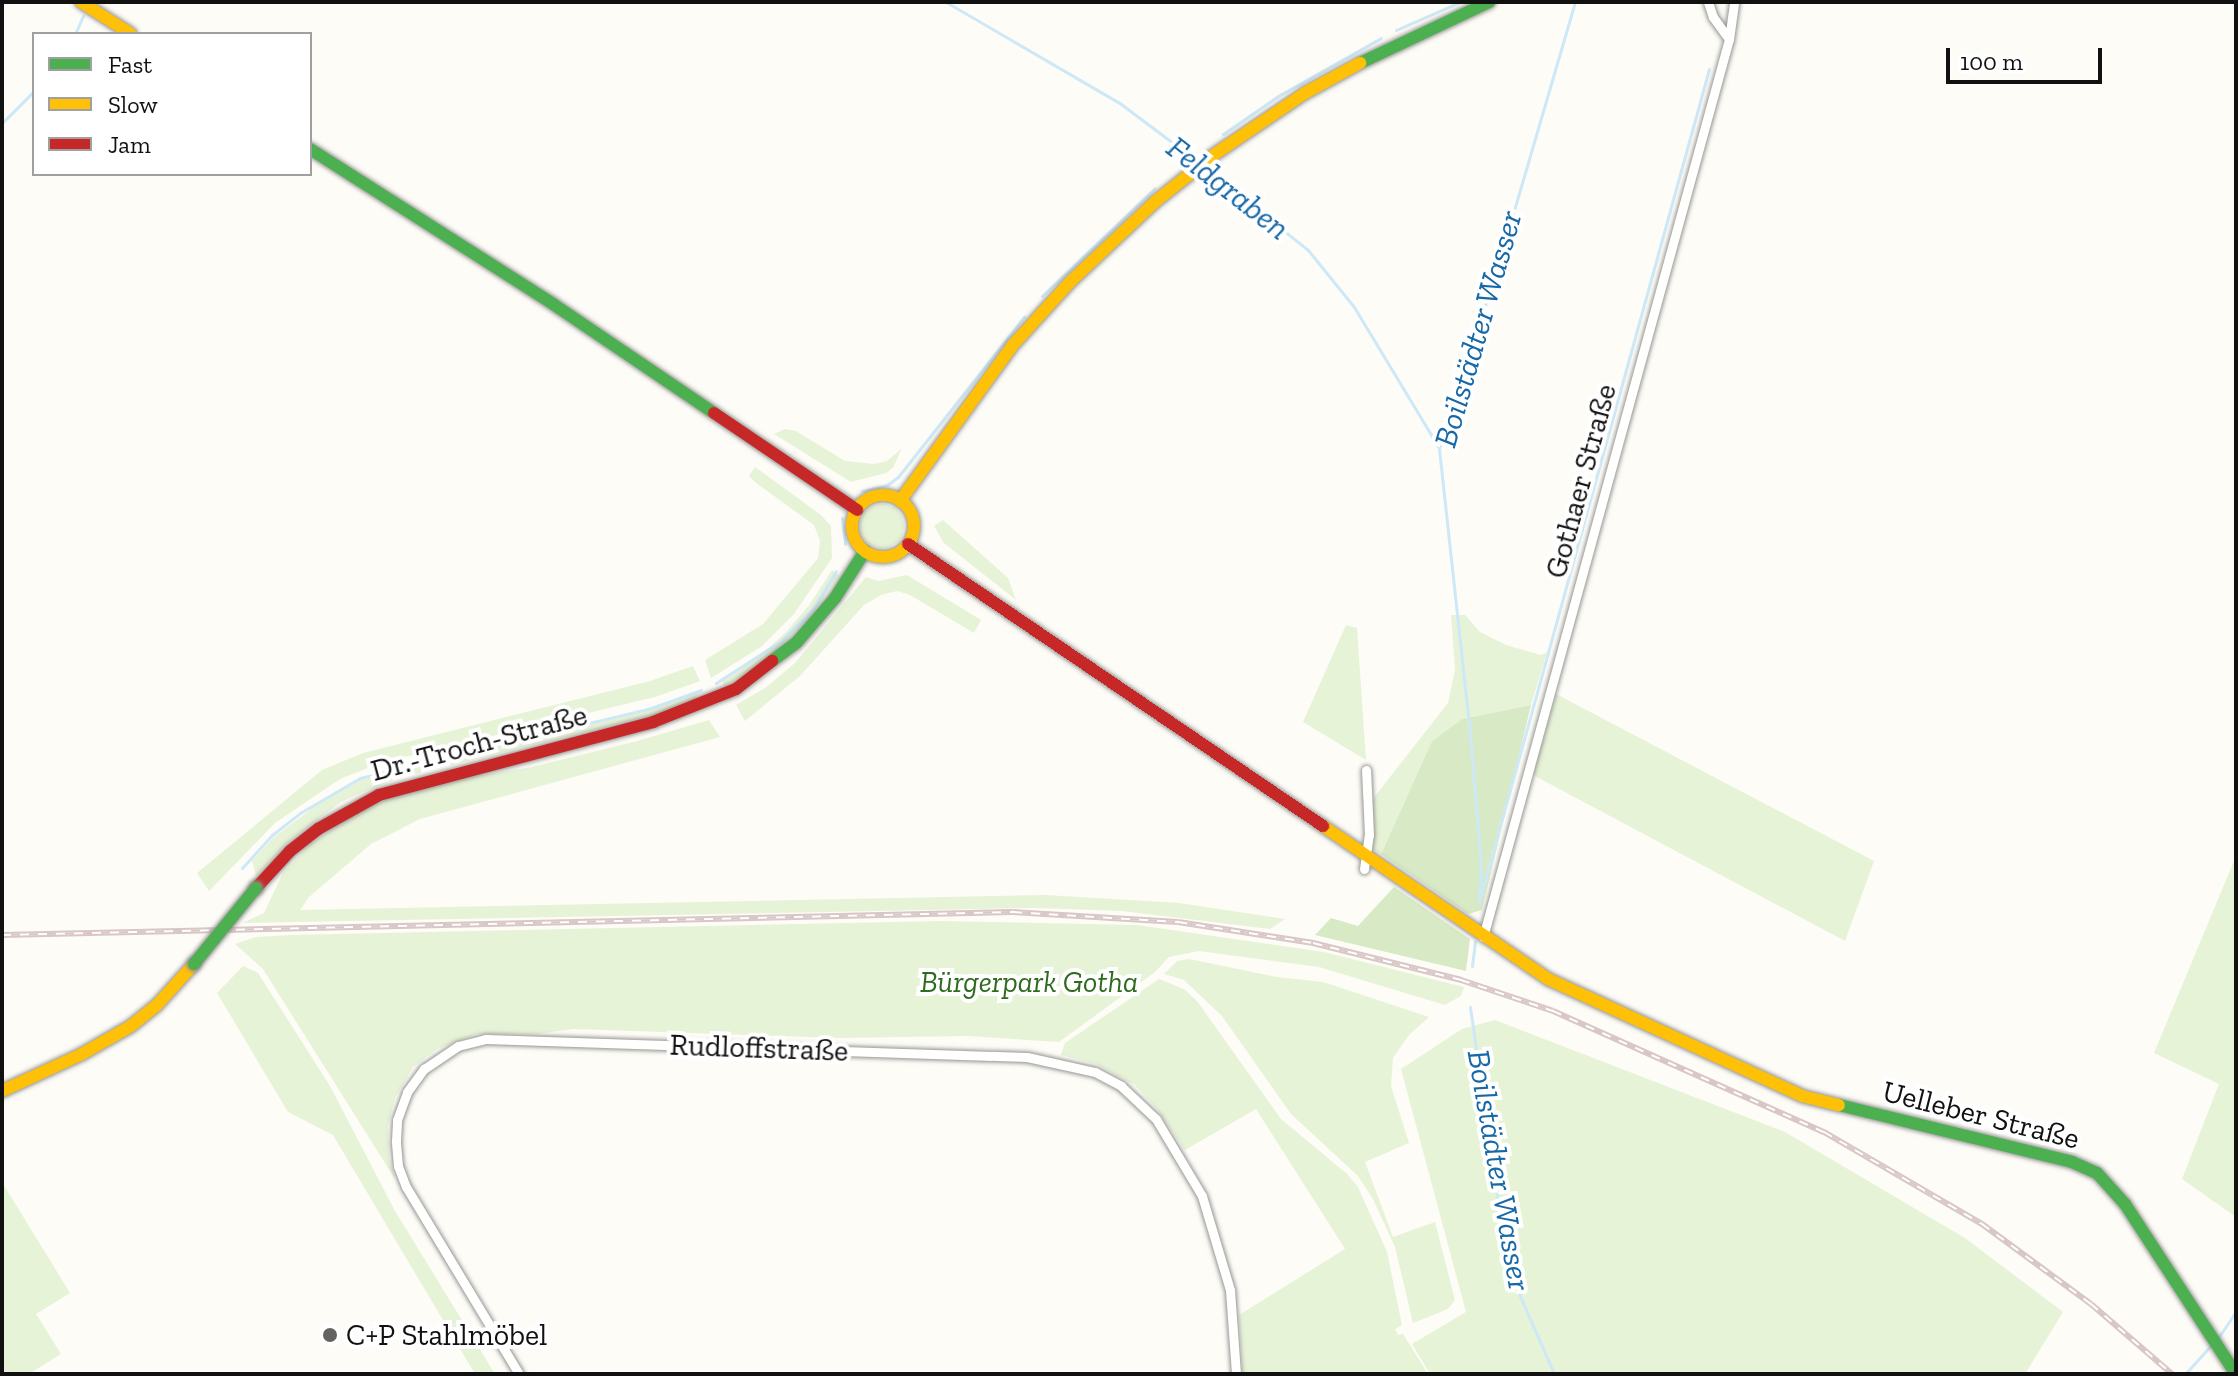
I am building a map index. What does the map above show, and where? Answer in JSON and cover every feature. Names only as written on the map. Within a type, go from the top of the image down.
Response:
[{"type":"street","points":[[81,2],[128,32]]},
{"type":"street","points":[[900,501],[958,417],[1041,313],[1123,230],[1189,174],[1286,104],[1364,59],[1489,2]]},
{"type":"street","points":[[1708,2],[1713,17],[1729,39]]},
{"type":"street","name":"Gothaer Straße","points":[[1483,937],[1729,39],[1734,2]]},
{"type":"street","points":[[312,150],[553,304],[857,510]]},
{"type":"street","points":[[877,496],[900,501],[913,520],[908,544],[888,557],[865,551],[853,532],[857,510],[877,496]]},
{"type":"street","name":"Uelleber Straße","points":[[908,544],[1364,862],[1548,979],[1802,1096],[2072,1162],[2097,1173],[2125,1204],[2236,1374]]},
{"type":"street","name":"Dr.-Troch-Straße","points":[[2,1091],[82,1054],[131,1026],[157,1005],[256,888],[290,851],[318,829],[379,795],[653,722],[736,689],[797,642],[835,598],[865,551]]},
{"type":"street","points":[[1364,862],[1369,835],[1366,770]]},
{"type":"street","name":"Rudloffstraße","points":[[519,1374],[418,1208],[398,1166],[397,1120],[415,1080],[447,1051],[486,1039],[1027,1057],[1095,1072],[1121,1086],[1156,1119],[1202,1196],[1230,1290],[1236,1374]]},
{"type":"green space","points":[[785,429],[796,431],[845,461],[874,464],[887,461],[902,448],[893,468],[886,473],[851,482],[774,434]]},
{"type":"green space","points":[[755,467],[821,515],[831,526],[832,558],[794,614],[762,646],[711,678],[705,660],[763,624],[818,558],[820,541],[814,525],[756,483],[749,476]]},
{"type":"green space","points":[[882,504],[898,510],[904,526],[898,542],[882,548],[866,542],[860,526],[866,510]]},
{"type":"green space","points":[[943,520],[1008,578],[1016,600],[944,543],[934,526]]},
{"type":"green space","points":[[832,570],[839,575],[810,617],[770,657],[725,686],[720,679],[761,655],[786,632],[810,604]]},
{"type":"green space","points":[[907,575],[981,620],[974,633],[910,595],[897,591],[881,595],[864,605],[800,676],[745,721],[736,705],[765,688],[795,663],[866,577],[878,581]]},
{"type":"green space","points":[[1451,615],[1465,615],[1480,632],[1506,645],[1541,655],[1547,652],[1531,705],[1462,719],[1432,741],[1381,854],[1372,848],[1372,800],[1448,703],[1455,670]]},
{"type":"green space","points":[[1346,625],[1357,628],[1366,760],[1303,722]]},
{"type":"green space","points":[[693,666],[700,681],[655,697],[383,762],[340,779],[275,823],[209,891],[197,873],[322,770],[363,753],[650,681]]},
{"type":"green space","points":[[700,692],[693,700],[661,713],[399,778],[370,789],[341,802],[290,840],[256,876],[252,861],[274,837],[317,805],[360,780],[646,711]]},
{"type":"green space","points":[[1556,694],[1874,861],[1845,941],[1533,775]]},
{"type":"green space","points":[[1531,705],[1482,910],[1468,914],[1381,854],[1432,741],[1462,719]]},
{"type":"green space","points":[[709,720],[720,737],[420,819],[371,844],[309,897],[300,910],[1046,895],[1179,903],[1285,919],[1270,929],[1122,911],[1035,908],[242,923],[264,913],[283,873],[311,844],[348,819],[387,799],[471,777],[532,767]]},
{"type":"green space","points":[[2236,856],[2236,1217],[2182,1179],[2219,1084],[2154,1053]]},
{"type":"green space","points":[[1394,887],[1470,939],[1466,971],[1315,935],[1331,918],[1358,926]]},
{"type":"green space","name":"Bürgerpark Gotha","points":[[940,921],[1137,925],[1324,952],[1464,987],[1461,996],[1445,1005],[1319,967],[1199,951],[1169,957],[1155,972],[1059,1042],[968,1036],[838,1038],[573,1029],[537,1034],[476,1034],[437,1049],[413,1067],[395,1098],[388,1126],[389,1157],[395,1179],[263,969],[235,944],[256,937],[290,935]]},
{"type":"green space","points":[[1189,959],[1277,977],[1323,982],[1429,1017],[1409,1035],[1393,1058],[1391,1086],[1409,1143],[1365,1162],[1393,1237],[1435,1222],[1455,1300],[1448,1309],[1413,1323],[1395,1247],[1373,1199],[1358,1176],[1291,1114],[1222,1016],[1184,980],[1164,974],[1177,961]]},
{"type":"green space","points":[[243,966],[258,973],[330,1086],[395,1211],[495,1374],[475,1374],[333,1135],[288,1112],[217,993]]},
{"type":"green space","points":[[1159,979],[1184,989],[1197,1001],[1281,1119],[1347,1174],[1358,1187],[1387,1252],[1402,1325],[1395,1329],[1398,1335],[1403,1334],[1428,1374],[1243,1374],[1239,1315],[1345,1249],[1256,1109],[1185,1150],[1157,1109],[1135,1085],[1096,1064],[1061,1055],[1065,1043]]},
{"type":"green space","points":[[1495,1020],[1785,1132],[1965,1238],[2063,1312],[2025,1374],[1430,1374],[1412,1344],[1466,1312],[1401,1069],[1462,1029]]},
{"type":"green space","points":[[2,1182],[70,1293],[36,1314],[61,1354],[29,1374],[2,1374]]},
{"type":"waterway","name":"Feldgraben","points":[[946,2],[1121,104],[1197,161]]},
{"type":"waterway","points":[[1396,30],[1460,2]]},
{"type":"waterway","name":"Boilstädter Wasser","points":[[1479,902],[1481,867],[1470,734],[1439,448],[1498,265],[1575,2]]},
{"type":"waterway","points":[[76,32],[83,16]]},
{"type":"waterway","points":[[1223,134],[1278,96],[1381,38]]},
{"type":"waterway","points":[[1481,895],[1709,69]]},
{"type":"waterway","points":[[2,123],[32,93]]},
{"type":"waterway","name":"Feldgraben","points":[[1206,168],[1308,250],[1354,307],[1439,448]]},
{"type":"waterway","points":[[1042,296],[1155,188]]},
{"type":"waterway","points":[[862,491],[887,485],[898,477],[1024,317]]},
{"type":"waterway","points":[[842,518],[845,544]]},
{"type":"waterway","points":[[716,683],[781,641],[813,609],[836,571]]},
{"type":"waterway","points":[[242,868],[272,835],[300,813],[360,778],[648,709],[701,690]]},
{"type":"waterway","name":"Boilstädter Wasser","points":[[1472,966],[1475,941]]},
{"type":"waterway","name":"Boilstädter Wasser","points":[[1470,1007],[1501,1221],[1520,1296],[1554,1374]]},
{"type":"waterway","points":[[2218,1338],[2236,1311]]},
{"type":"waterway","points":[[2186,1373],[2213,1343]]},
{"type":"railway","points":[[2,935],[1013,912],[1178,922],[1313,943],[1461,980],[1553,1011],[1824,1132],[1982,1224],[2091,1304],[2172,1374]]},
{"type":"traffic: fast","points":[[1360,63],[1489,2]]},
{"type":"traffic: fast","points":[[312,150],[553,304],[714,413]]},
{"type":"traffic: fast","points":[[772,661],[797,642],[835,598],[865,551]]},
{"type":"traffic: fast","points":[[194,964],[256,888]]},
{"type":"traffic: fast","points":[[1839,1105],[2072,1162],[2097,1173],[2125,1204],[2236,1374]]},
{"type":"traffic: slow","points":[[81,2],[128,32]]},
{"type":"traffic: slow","points":[[900,501],[1013,345],[1069,283],[1156,201],[1215,154],[1305,93],[1360,63]]},
{"type":"traffic: slow","points":[[883,495],[905,504],[914,526],[905,548],[883,557],[861,548],[852,526],[861,504],[883,495]]},
{"type":"traffic: slow","points":[[1323,826],[1548,979],[1802,1096],[1839,1105]]},
{"type":"traffic: slow","points":[[2,1091],[82,1054],[131,1026],[157,1005],[194,964]]},
{"type":"traffic: jam","points":[[714,413],[857,510]]},
{"type":"traffic: jam","points":[[908,544],[1323,826]]},
{"type":"traffic: jam","points":[[256,888],[290,851],[318,829],[379,795],[653,722],[736,689],[772,661]]},
{"type":"place","name":"C+P Stahlmöbel","points":[[330,1335]]}]
